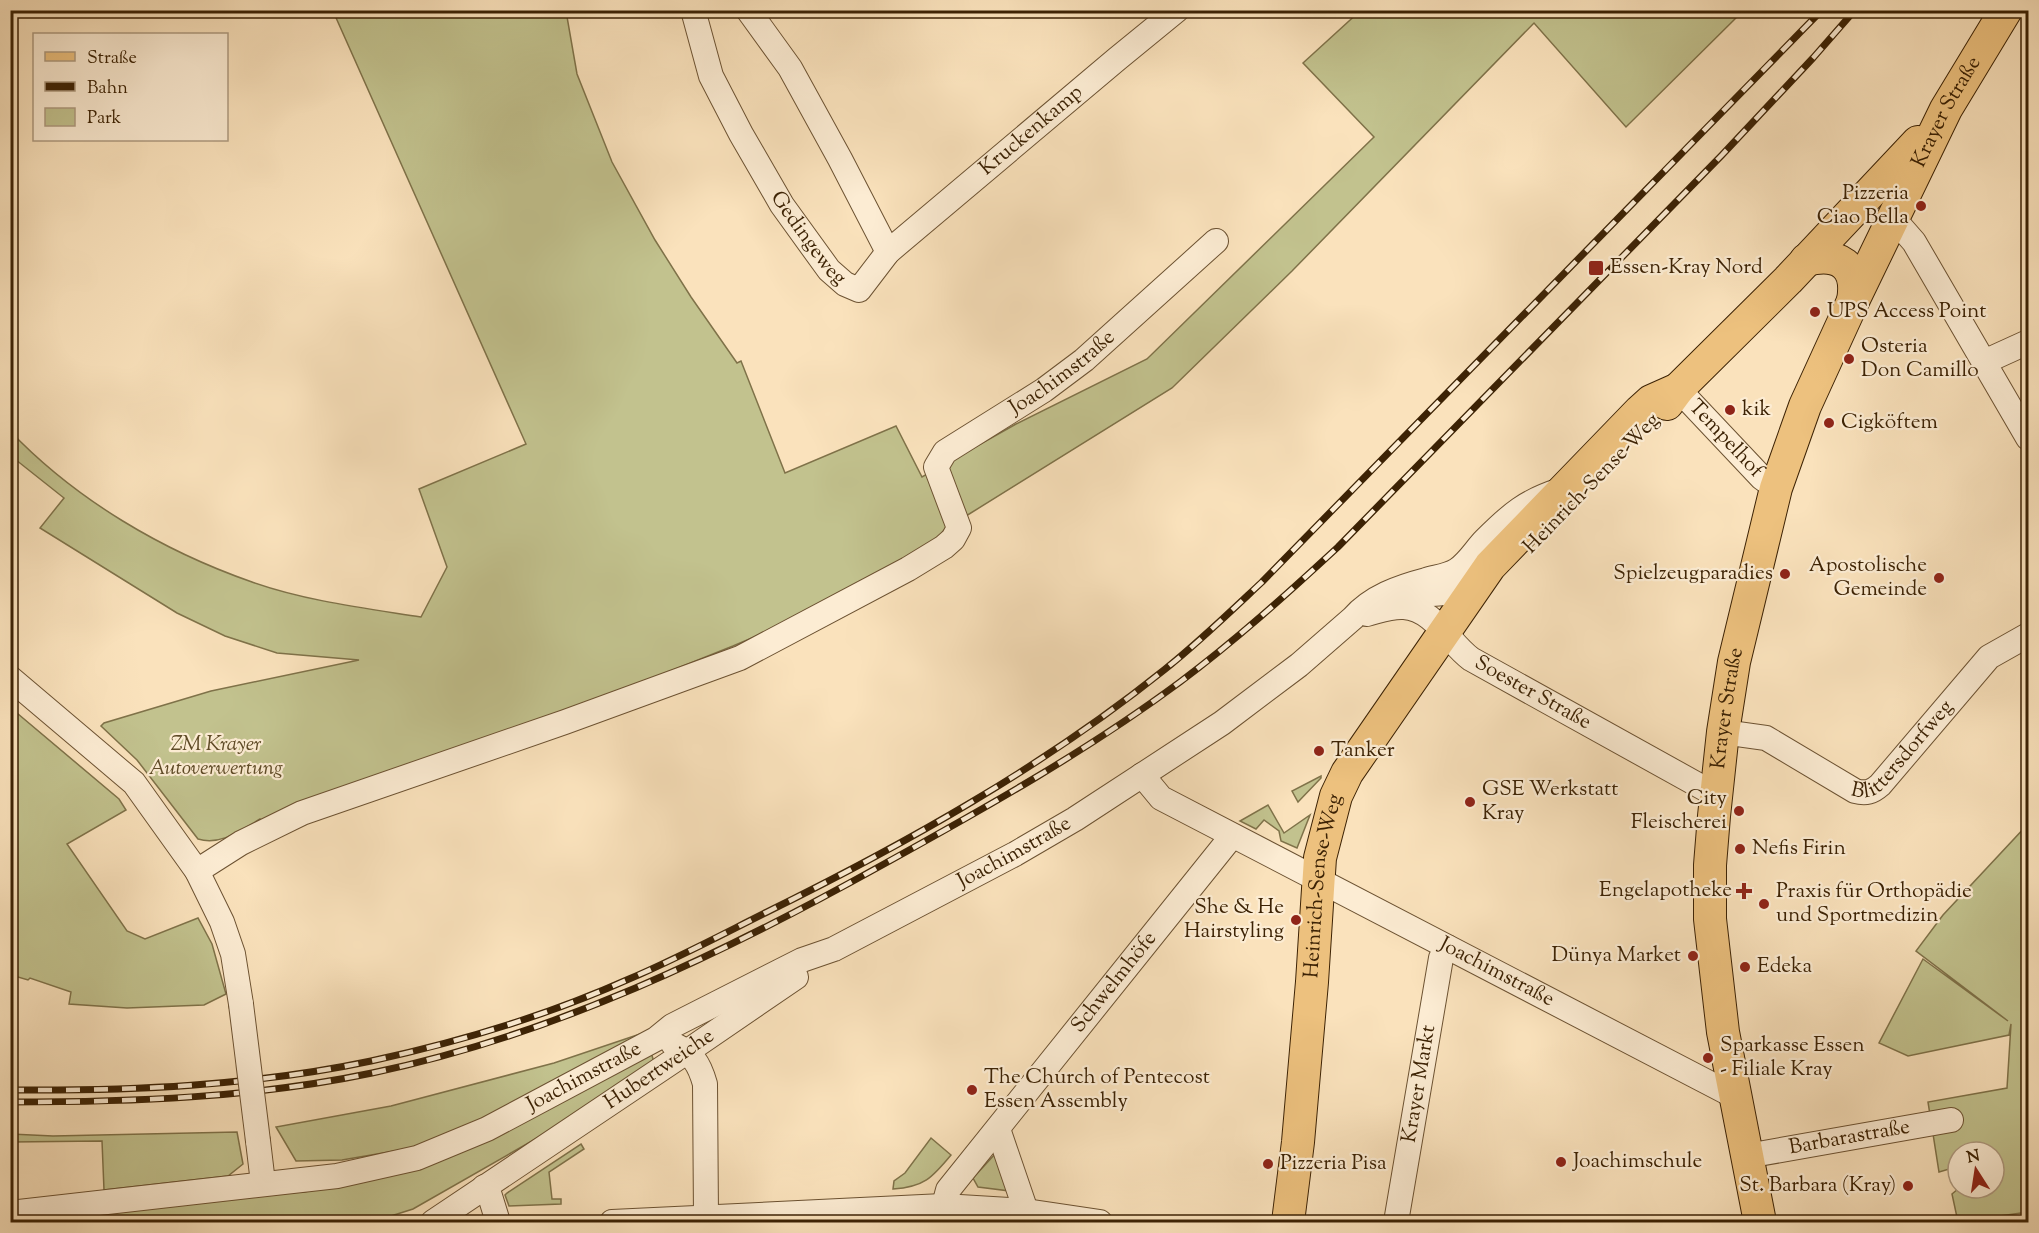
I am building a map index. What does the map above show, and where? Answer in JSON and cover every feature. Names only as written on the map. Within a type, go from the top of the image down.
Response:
[{"type":"main road","name":"Krayer Straße","points":[[1760,1222],[1718,998],[1710,918],[1710,865],[1716,795],[1734,662],[1776,488],[1805,406],[1893,208],[1946,109],[2006,10]]},
{"type":"main road","name":"Heinrich-Sense-Weg","points":[[1472,591],[1488,588],[1499,580],[1660,413],[1678,389],[1913,148],[1946,109]]},
{"type":"main road","name":"Heinrich-Sense-Weg","points":[[1806,260],[1893,208]]},
{"type":"main road","points":[[1806,260],[1828,257],[1843,262],[1853,277],[1855,289],[1853,301]]},
{"type":"main road","name":"Heinrich-Sense-Weg","points":[[1293,1220],[1321,849],[1336,796],[1347,773],[1490,566],[1645,407],[1652,401],[1678,389]]},
{"type":"street","name":"Gedingeweg","points":[[693,10],[711,76],[741,134],[782,205],[829,270],[845,284],[859,290],[888,252]]},
{"type":"street","points":[[748,10],[790,68],[888,252]]},
{"type":"street","name":"Kruckenkamp","points":[[888,252],[1177,10]]},
{"type":"street","points":[[1893,208],[2028,438]]},
{"type":"street","name":"Joachimstraße","points":[[197,871],[241,843],[302,813],[565,722],[740,658],[944,548],[959,528],[936,466],[945,452],[1044,390],[1084,360],[1216,241]]},
{"type":"street","points":[[1984,362],[2028,342]]},
{"type":"street","name":"Tempelhof","points":[[1678,389],[1762,478],[1776,488]]},
{"type":"street","name":"Heinrich-Sense-Weg","points":[[1443,575],[1458,570],[1518,509],[1536,498],[1563,489]]},
{"type":"street","name":"Soester Straße","points":[[1142,775],[1230,716],[1299,665],[1375,599],[1397,589],[1443,575]]},
{"type":"street","name":"Soester Straße","points":[[1353,618],[1388,601],[1404,597],[1472,591]]},
{"type":"street","name":"Soester Straße","points":[[1353,618],[1392,608],[1408,607],[1428,616],[1458,650],[1471,659],[1716,795]]},
{"type":"street","name":"Blittersdorfweg","points":[[1723,732],[1766,738],[1855,791],[1864,794],[1880,785],[1989,657],[2028,635]]},
{"type":"street","points":[[10,678],[134,783],[197,871],[222,922],[233,954],[263,1183]]},
{"type":"street","name":"Joachimstraße","points":[[10,1212],[337,1176],[417,1158],[487,1129],[656,1039],[672,1026],[802,960],[834,950],[1015,854],[1075,819],[1142,775],[1161,798],[1736,1097]]},
{"type":"street","name":"Schwelmhöfe","points":[[941,1214],[948,1190],[1232,836]]},
{"type":"street","name":"Krayer Markt","points":[[1396,1222],[1441,958],[1447,947]]},
{"type":"street","name":"Hubertweiche","points":[[433,1222],[688,1052],[834,950]]},
{"type":"street","points":[[656,1039],[666,1041],[688,1052],[701,1070],[705,1084],[706,1217]]},
{"type":"street","name":"Barbarastraße","points":[[1747,1156],[1951,1120]]},
{"type":"street","points":[[998,1129],[1026,1211]]},
{"type":"street","points":[[484,1187],[490,1196],[498,1222]]},
{"type":"street","points":[[612,1222],[706,1217],[1026,1211],[1100,1222]]},
{"type":"green space","name":"ZM Krayer Autoverwertung","points":[[333,11],[566,11],[577,74],[612,162],[655,240],[691,297],[737,363],[741,361],[785,473],[896,426],[922,477],[1016,424],[1147,359],[1374,137],[1303,63],[1360,11],[1743,11],[1626,127],[1534,23],[1292,271],[1172,388],[966,516],[948,524],[935,543],[782,625],[733,646],[623,690],[341,788],[261,822],[260,819],[223,839],[206,841],[198,839],[137,760],[101,726],[104,723],[211,691],[359,660],[277,653],[225,636],[177,613],[40,528],[64,498],[11,456],[10,431],[36,456],[92,501],[122,521],[186,555],[272,589],[335,603],[421,617],[447,567],[419,489],[526,444]]},
{"type":"green space","points":[[11,708],[119,799],[126,810],[67,844],[127,931],[145,939],[198,918],[212,944],[226,994],[204,1005],[127,1008],[69,1004],[71,992],[30,978],[28,980],[11,975]]},
{"type":"green space","points":[[1321,776],[1321,778],[1298,802],[1292,791]]},
{"type":"green space","points":[[1268,805],[1284,833],[1310,815],[1297,848],[1281,841],[1279,831],[1264,820],[1256,829],[1240,821]]},
{"type":"green space","points":[[2028,824],[2028,1027],[2024,1088],[2028,1105],[2028,1212],[1958,1222],[1953,1200],[2006,1200],[2006,1140],[1946,1140],[1946,1170],[1939,1172],[1928,1102],[2007,1088],[2011,1024],[2009,1035],[1908,1056],[1879,1043],[1923,959],[2008,1021],[1916,951],[1943,915]]},
{"type":"green space","points":[[655,1029],[567,1078],[424,1146],[342,1160],[296,1161],[276,1127],[391,1106],[554,1063]]},
{"type":"green space","points":[[651,1052],[655,1066],[602,1101],[413,1209],[391,1216],[284,1222],[11,1222],[240,1195],[304,1192],[395,1174]]},
{"type":"green space","points":[[237,1132],[243,1164],[228,1176],[104,1190],[102,1141],[11,1142],[11,1134],[53,1136]]},
{"type":"green space","points":[[931,1138],[951,1155],[926,1180],[912,1186],[893,1189],[894,1181],[905,1173]]},
{"type":"green space","points":[[581,1144],[584,1149],[549,1172],[552,1199],[561,1199],[561,1204],[509,1206],[505,1195],[507,1193]]},
{"type":"green space","points":[[996,1153],[1010,1191],[978,1187],[973,1178]]},
{"type":"railway","points":[[10,1090],[146,1088],[282,1076],[371,1061],[502,1027],[566,1005],[681,955],[819,886],[972,802],[1022,771],[1118,705],[1177,660],[1226,616],[1262,582],[1822,10]]},
{"type":"railway","points":[[10,1102],[192,1097],[282,1088],[372,1073],[440,1057],[506,1037],[571,1014],[699,960],[884,864],[1035,778],[1109,732],[1180,682],[1261,616],[1338,547],[1722,155],[1855,10]]},
{"type":"place","name":"Pizzeria Ciao Bella","points":[[1921,206]]},
{"type":"place","name":"Essen-Kray Nord","points":[[1596,268]]},
{"type":"place","name":"UPS Access Point","points":[[1815,312]]},
{"type":"place","name":"Osteria Don Camillo","points":[[1849,359]]},
{"type":"place","name":"kik","points":[[1730,410]]},
{"type":"place","name":"Cigköftem","points":[[1829,423]]},
{"type":"place","name":"Spielzeugparadies","points":[[1785,574]]},
{"type":"place","name":"Apostolische Gemeinde","points":[[1939,578]]},
{"type":"place","name":"Tanker","points":[[1319,751]]},
{"type":"place","name":"GSE Werkstatt Kray","points":[[1470,802]]},
{"type":"place","name":"City Fleischerei","points":[[1739,811]]},
{"type":"place","name":"Nefis Firin","points":[[1740,849]]},
{"type":"place","name":"Engelapotheke","points":[[1744,891]]},
{"type":"place","name":"Praxis für Orthopädie und Sportmedizin","points":[[1764,904]]},
{"type":"place","name":"She & He Hairstyling","points":[[1296,920]]},
{"type":"place","name":"Dünya Market","points":[[1693,956]]},
{"type":"place","name":"Edeka","points":[[1745,967]]},
{"type":"place","name":"Sparkasse Essen - Filiale Kray","points":[[1708,1058]]},
{"type":"place","name":"The Church of Pentecost Essen Assembly","points":[[972,1090]]},
{"type":"place","name":"Joachimschule","points":[[1561,1162]]},
{"type":"place","name":"Pizzeria Pisa","points":[[1268,1164]]},
{"type":"place","name":"St. Barbara (Kray)","points":[[1908,1186]]}]
